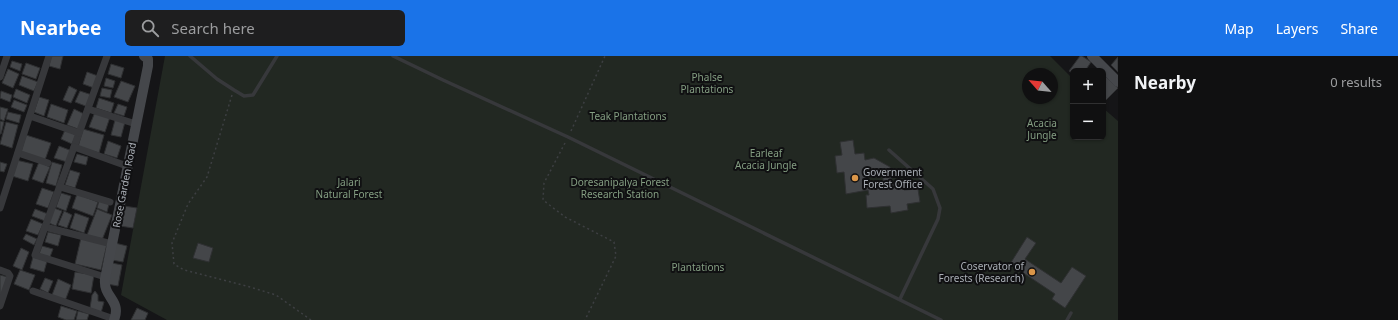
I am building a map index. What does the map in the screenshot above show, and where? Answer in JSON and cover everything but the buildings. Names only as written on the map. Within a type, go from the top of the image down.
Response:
[{"type":"street","points":[[0,77],[7,56]]},
{"type":"street","points":[[0,208],[50,56]]},
{"type":"street","points":[[105,277],[35,256],[107,56]]},
{"type":"street","name":"Rose Garden Road","points":[[114,318],[116,306],[106,291],[104,285],[148,66],[148,58],[144,56]]},
{"type":"street","points":[[1092,56],[1118,82]]},
{"type":"street","points":[[88,109],[136,124]]},
{"type":"street","points":[[30,116],[79,133]]},
{"type":"street","points":[[74,147],[127,166]]},
{"type":"street","points":[[18,153],[48,163]]},
{"type":"street","points":[[60,187],[110,202]]},
{"type":"street","points":[[45,228],[112,244]]},
{"type":"street","points":[[0,270],[8,273],[10,276],[0,306]]},
{"type":"street","points":[[33,290],[114,318]]},
{"type":"lane","points":[[190,56],[217,79],[244,96],[253,94],[277,56]]},
{"type":"lane","points":[[393,56],[568,137],[941,320]]},
{"type":"lane","points":[[889,150],[933,189],[940,208],[938,219],[900,299]]},
{"type":"lane","points":[[1067,320],[1071,313]]},
{"type":"path","points":[[585,320],[616,256],[614,242],[565,217],[543,200],[544,183],[568,137],[605,56]]},
{"type":"path","points":[[234,90],[207,177],[188,204],[172,243],[174,264],[184,270],[276,295],[311,320]]},
{"type":"green space","name":"Doresanipalya Forest Research Station","points":[[165,56],[1050,56],[1070,76],[1070,140],[1106,140],[1106,111],[1118,121],[1118,320],[167,320],[121,295]]},
{"type":"place","name":"Government Forest Office","points":[[855,178]]},
{"type":"place","name":"Coservator of Forests (Research)","points":[[1032,272]]},
{"type":"park label","name":"Phalse Plantations","points":[[707,82]]},
{"type":"park label","name":"Teak Plantations","points":[[628,116]]},
{"type":"park label","name":"Acacia Jungle","points":[[1042,128]]},
{"type":"park label","name":"Earleaf Acacia Jungle","points":[[766,158]]},
{"type":"park label","name":"Jalari Natural Forest","points":[[349,188]]},
{"type":"park label","name":"Plantations","points":[[698,267]]}]
